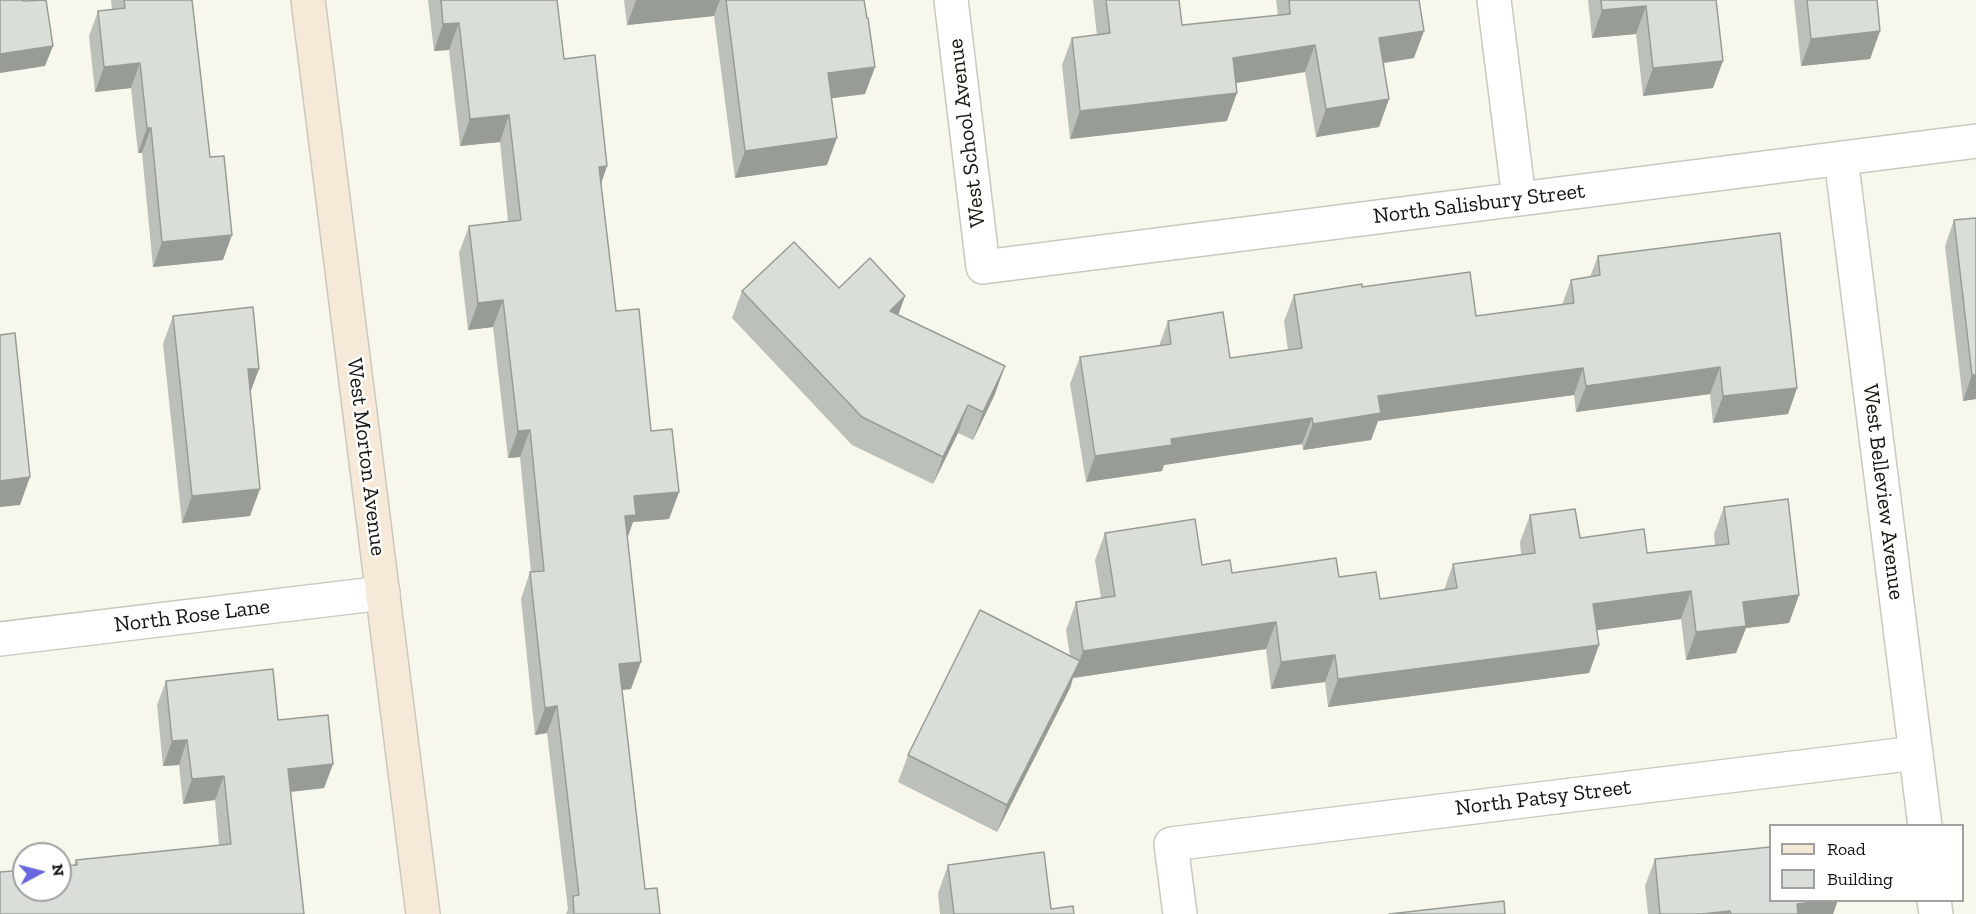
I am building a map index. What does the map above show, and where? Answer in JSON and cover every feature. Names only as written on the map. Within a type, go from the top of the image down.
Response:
[{"type":"main road","name":"West Morton Avenue","points":[[308,0],[423,914]]},
{"type":"street","name":"West School Avenue","points":[[951,0],[983,267]]},
{"type":"street","points":[[1494,0],[1519,199]]},
{"type":"street","name":"North Salisbury Street","points":[[983,267],[1976,141]]},
{"type":"street","name":"West Belleview Avenue","points":[[1841,158],[1925,824]]},
{"type":"street","name":"North Rose Lane","points":[[0,639],[383,593]]},
{"type":"street","name":"North Patsy Street","points":[[1180,914],[1171,844],[1916,753]]},
{"type":"building","points":[[0,0],[46,0],[53,46],[0,54]]},
{"type":"building","points":[[124,0],[192,0],[210,157],[224,156],[232,235],[162,242],[151,128],[147,128],[140,63],[104,67],[98,11],[125,8]]},
{"type":"building","points":[[441,0],[557,0],[564,59],[595,55],[607,166],[599,167],[616,311],[639,309],[651,431],[672,429],[679,492],[634,496],[636,515],[625,516],[641,662],[619,664],[645,889],[657,888],[660,914],[574,914],[573,896],[579,895],[557,706],[545,708],[530,572],[544,571],[530,430],[518,431],[503,300],[478,303],[469,226],[521,220],[509,115],[470,119],[459,23],[443,24]]},
{"type":"building","points":[[726,0],[864,0],[875,67],[828,73],[837,138],[745,151]]},
{"type":"building","points":[[1106,0],[1179,0],[1182,25],[1290,14],[1289,0],[1419,0],[1424,31],[1379,38],[1389,99],[1326,109],[1315,45],[1233,58],[1237,93],[1080,111],[1072,38],[1110,33]]},
{"type":"building","points":[[1601,0],[1716,0],[1723,61],[1653,68],[1646,6],[1602,10]]},
{"type":"building","points":[[1807,0],[1877,0],[1880,31],[1811,39]]},
{"type":"building","points":[[1976,218],[1976,375],[1972,375],[1954,220]]},
{"type":"building","points":[[1780,233],[1797,388],[1723,396],[1720,367],[1586,386],[1583,368],[1378,396],[1381,413],[1313,424],[1312,418],[1171,439],[1172,445],[1095,456],[1080,357],[1171,344],[1168,321],[1223,312],[1230,358],[1302,348],[1294,295],[1362,284],[1362,287],[1470,272],[1476,316],[1574,303],[1571,280],[1600,275],[1598,256]]},
{"type":"building","points":[[794,242],[839,288],[870,258],[905,296],[890,311],[1005,366],[983,412],[968,405],[943,457],[862,417],[742,291]]},
{"type":"building","points":[[253,307],[259,369],[248,369],[260,489],[192,496],[173,316]]},
{"type":"building","points":[[15,333],[30,477],[0,481],[0,335]]},
{"type":"building","points":[[1788,499],[1799,595],[1743,602],[1746,626],[1696,632],[1691,591],[1593,604],[1599,645],[1338,679],[1335,655],[1281,662],[1276,622],[1083,651],[1076,602],[1115,596],[1105,533],[1195,519],[1202,565],[1230,560],[1232,573],[1336,558],[1339,577],[1376,572],[1380,599],[1457,588],[1453,564],[1535,553],[1530,515],[1575,509],[1580,538],[1644,529],[1647,553],[1729,544],[1724,507]]},
{"type":"building","points":[[980,610],[1080,661],[1007,805],[908,755]]},
{"type":"building","points":[[273,669],[278,720],[328,715],[333,764],[288,769],[304,914],[0,914],[0,872],[12,871],[12,902],[72,902],[72,865],[77,865],[76,860],[231,844],[224,776],[192,779],[187,740],[172,741],[166,681]]},
{"type":"building","points":[[1769,847],[1769,902],[1814,902],[1797,904],[1798,914],[1731,914],[1730,911],[1660,914],[1655,859]]},
{"type":"building","points":[[1044,852],[1051,909],[1073,906],[1074,914],[954,914],[948,865]]},
{"type":"building","points":[[1504,901],[1505,914],[1389,914]]}]
